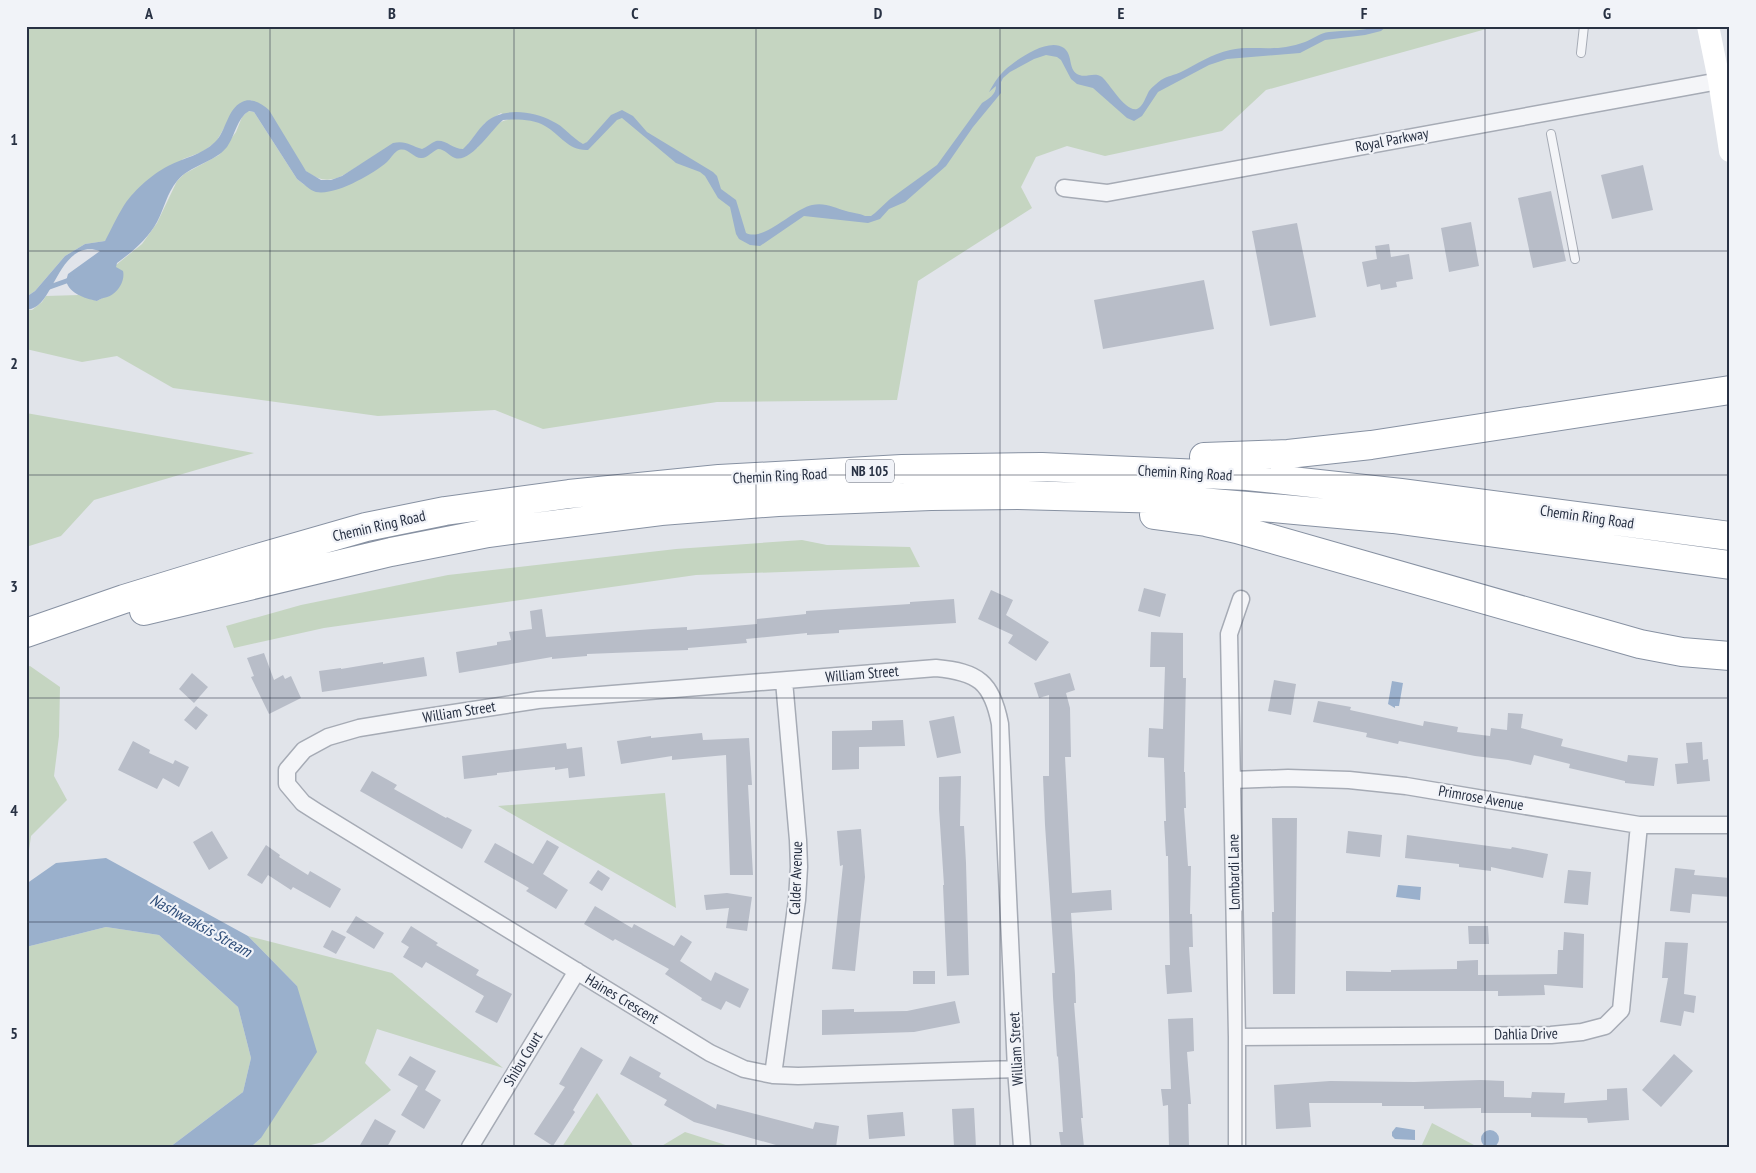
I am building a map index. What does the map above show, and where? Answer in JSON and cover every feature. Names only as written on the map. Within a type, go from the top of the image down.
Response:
[{"type":"highway","points":[[902,469],[1025,456],[1234,457],[1288,454],[1370,445],[1730,390]]},
{"type":"highway","name":"Chemin Ring Road","points":[[26,633],[124,599],[366,527],[445,511],[569,494],[719,479],[902,469],[1042,467],[1247,476],[1401,493],[1730,536]]},
{"type":"highway","name":"Chemin Ring Road","points":[[26,640],[391,552],[488,533],[661,511],[778,502],[931,496],[1018,495],[1166,499],[1394,519],[1730,565]]},
{"type":"highway","points":[[778,502],[1128,512],[1206,522],[1311,549],[1640,644],[1682,652],[1730,656]]},
{"type":"main road","points":[[1708,26],[1724,79],[1730,151]]},
{"type":"street","name":"Royal Parkway","points":[[1064,188],[1107,193],[1724,79]]},
{"type":"street","name":"Lombardi Lane","points":[[1237,1147],[1237,1037],[1229,634],[1241,599]]},
{"type":"street","name":"William Street","points":[[287,770],[304,750],[328,736],[359,728],[538,700],[936,668],[958,670],[981,681],[996,703],[1000,724],[1016,1069],[1022,1147]]},
{"type":"street","name":"Calder Avenue","points":[[772,1075],[797,900],[799,867],[784,681]]},
{"type":"street","name":"Haines Crescent","points":[[287,770],[287,784],[303,803],[710,1052],[744,1069],[772,1075],[798,1076],[1016,1069]]},
{"type":"street","name":"Primrose Avenue","points":[[1232,780],[1288,778],[1348,780],[1406,786],[1640,825],[1730,825]]},
{"type":"street","name":"Dahlia Drive","points":[[1237,1037],[1551,1035],[1582,1032],[1605,1026],[1620,1010],[1640,825]]},
{"type":"street","name":"Shibu Court","points":[[470,1147],[576,971]]},
{"type":"lane","points":[[1580,53],[1584,26]]},
{"type":"lane","points":[[1551,134],[1575,259]]},
{"type":"green space","points":[[26,26],[1497,26],[1266,90],[1222,131],[1105,156],[1067,146],[1036,157],[1021,187],[1032,208],[918,281],[897,400],[717,402],[543,429],[495,410],[378,416],[173,388],[117,356],[82,362],[26,349],[26,309],[32,310],[46,296],[79,295],[97,301],[109,296],[116,265],[142,244],[157,223],[177,181],[184,174],[219,155],[236,132],[242,117],[248,111],[254,112],[297,179],[308,187],[317,191],[331,189],[361,164],[334,179],[321,179],[314,176],[306,171],[251,100],[224,128],[216,142],[202,152],[183,159],[105,241],[85,244],[65,256],[35,291],[26,297]],"holes":[[[501,113],[508,120],[499,123],[477,148],[468,144],[485,123]]]},
{"type":"green space","points":[[26,413],[254,453],[94,500],[61,536],[26,547]]},
{"type":"green space","points":[[802,540],[827,545],[910,547],[920,567],[696,575],[324,628],[234,648],[226,626],[301,605],[448,575],[676,549]]},
{"type":"green space","points":[[30,666],[60,687],[59,736],[54,776],[67,800],[31,836],[26,872],[26,667]]},
{"type":"green space","points":[[665,793],[676,908],[498,806]]},
{"type":"green space","points":[[106,927],[159,935],[238,1007],[251,1058],[243,1092],[170,1147],[26,1147],[26,947]]},
{"type":"green space","points":[[248,936],[392,973],[503,1068],[377,1029],[365,1063],[391,1090],[323,1142],[303,1147],[251,1147],[261,1138],[297,986]]},
{"type":"green space","points":[[597,1093],[634,1147],[562,1147]]},
{"type":"green space","points":[[1432,1123],[1474,1145],[1498,1147],[1421,1147]]},
{"type":"green space","points":[[685,1132],[732,1147],[660,1147]]},
{"type":"water","points":[[1387,26],[1381,31],[1365,35],[1325,40],[1300,53],[1227,59],[1209,65],[1158,92],[1142,116],[1134,121],[1127,118],[1093,88],[1077,84],[1071,79],[1061,60],[1057,57],[1046,55],[1034,59],[1003,78],[1001,93],[973,127],[946,166],[905,202],[889,209],[880,219],[868,223],[804,216],[760,246],[750,245],[739,239],[736,234],[730,207],[718,198],[705,176],[700,172],[676,163],[622,118],[617,120],[588,150],[575,148],[541,124],[524,120],[503,120],[481,145],[468,156],[455,158],[445,151],[438,149],[426,157],[419,158],[407,151],[401,150],[397,151],[381,167],[353,183],[333,191],[316,192],[297,179],[254,112],[249,111],[242,118],[230,143],[222,152],[209,161],[188,171],[177,181],[149,234],[134,250],[117,263],[116,267],[123,271],[123,277],[120,287],[116,292],[97,301],[78,295],[68,285],[66,281],[68,274],[100,251],[86,250],[74,255],[65,264],[43,300],[35,307],[26,309],[26,297],[35,291],[65,256],[85,244],[105,241],[123,207],[137,190],[162,170],[198,153],[215,142],[237,105],[249,100],[269,110],[306,171],[321,180],[331,180],[342,176],[393,143],[405,143],[422,149],[439,141],[463,149],[486,122],[493,117],[509,112],[536,115],[556,123],[583,144],[611,115],[622,110],[633,116],[647,132],[713,172],[717,176],[721,189],[736,200],[746,233],[753,235],[770,229],[804,208],[817,204],[871,216],[890,199],[937,165],[982,103],[993,94],[996,86],[989,92],[1002,73],[1034,50],[1050,45],[1058,45],[1064,48],[1069,54],[1072,68],[1077,74],[1083,76],[1099,75],[1123,102],[1132,109],[1137,109],[1143,104],[1150,90],[1161,80],[1223,52],[1244,48],[1286,47],[1305,42],[1326,33],[1359,30]]},
{"type":"water","points":[[1392,681],[1403,683],[1399,706],[1395,706],[1395,708],[1388,704]]},
{"type":"water","name":"Nashwaaksis Stream","points":[[106,858],[248,936],[297,986],[317,1052],[261,1138],[251,1147],[170,1147],[243,1092],[251,1058],[238,1007],[159,935],[106,927],[26,947],[26,884],[56,863]]},
{"type":"water","points":[[1398,885],[1421,887],[1420,900],[1396,897]]},
{"type":"water","points":[[1396,1127],[1415,1130],[1415,1140],[1395,1139],[1392,1136],[1392,1132]]},
{"type":"water","points":[[1490,1130],[1496,1133],[1499,1139],[1496,1145],[1490,1148],[1484,1145],[1481,1139],[1484,1133]]},
{"type":"building","points":[[1643,165],[1653,210],[1612,219],[1601,175]]},
{"type":"building","points":[[1551,191],[1566,261],[1533,268],[1518,198]]},
{"type":"building","points":[[1471,222],[1479,266],[1449,272],[1441,228]]},
{"type":"building","points":[[1297,223],[1316,317],[1270,326],[1252,231]]},
{"type":"building","points":[[1389,244],[1391,257],[1409,254],[1413,279],[1396,282],[1397,287],[1381,290],[1380,284],[1367,287],[1362,262],[1377,259],[1375,246]]},
{"type":"building","points":[[1204,280],[1214,329],[1103,349],[1094,300]]},
{"type":"building","points":[[1144,588],[1166,594],[1160,617],[1138,611]]},
{"type":"building","points":[[991,590],[1013,600],[1006,615],[1049,642],[1036,661],[1008,643],[1013,635],[978,619]]},
{"type":"building","points":[[954,599],[956,623],[839,630],[839,633],[807,635],[807,633],[746,639],[747,643],[688,648],[688,650],[587,654],[587,656],[552,659],[552,657],[459,673],[456,652],[497,645],[497,642],[511,640],[509,632],[532,629],[530,611],[542,609],[546,637],[687,627],[687,630],[757,624],[757,619],[806,614],[806,611]]},
{"type":"building","points":[[1151,632],[1183,633],[1183,678],[1186,678],[1184,772],[1186,808],[1184,808],[1188,866],[1191,866],[1190,914],[1192,914],[1193,947],[1189,947],[1192,992],[1167,994],[1165,965],[1170,965],[1168,856],[1166,856],[1164,821],[1166,821],[1164,758],[1148,757],[1149,728],[1163,729],[1165,667],[1150,667]]},
{"type":"building","points":[[264,653],[274,680],[283,675],[285,679],[291,676],[301,698],[269,714],[251,677],[254,676],[247,658]]},
{"type":"building","points":[[424,657],[427,676],[322,692],[319,671],[383,662],[383,664]]},
{"type":"building","points":[[192,673],[208,687],[194,703],[179,689]]},
{"type":"building","points":[[1070,673],[1075,690],[1066,693],[1070,708],[1071,757],[1065,757],[1072,893],[1111,890],[1112,910],[1071,913],[1076,1003],[1074,1003],[1084,1147],[1061,1147],[1059,1132],[1063,1132],[1053,997],[1052,973],[1055,973],[1043,776],[1049,776],[1049,695],[1039,698],[1034,683]]},
{"type":"building","points":[[1274,680],[1296,684],[1291,715],[1268,711]]},
{"type":"building","points":[[1318,701],[1351,707],[1350,710],[1423,726],[1424,721],[1458,727],[1457,732],[1490,736],[1491,728],[1507,730],[1508,713],[1523,714],[1521,728],[1563,739],[1561,746],[1627,762],[1628,755],[1658,758],[1654,786],[1625,783],[1625,781],[1569,768],[1570,764],[1534,755],[1531,765],[1399,741],[1398,744],[1366,737],[1367,733],[1313,722]]},
{"type":"building","points":[[196,706],[208,715],[196,730],[184,720]]},
{"type":"building","points":[[954,716],[961,753],[937,758],[929,721]]},
{"type":"building","points":[[903,720],[905,746],[859,747],[859,769],[832,770],[832,731],[872,730],[872,721]]},
{"type":"building","points":[[702,733],[703,740],[749,738],[752,785],[748,785],[753,875],[730,875],[726,755],[672,760],[672,756],[621,764],[617,741],[651,736],[651,738]]},
{"type":"building","points":[[133,741],[150,750],[149,753],[173,764],[175,760],[189,767],[179,787],[163,778],[157,789],[118,770]]},
{"type":"building","points":[[1702,742],[1703,760],[1708,759],[1710,781],[1677,784],[1675,764],[1688,763],[1686,743]]},
{"type":"building","points":[[566,743],[567,749],[582,747],[585,776],[569,778],[568,768],[555,770],[555,767],[497,773],[497,775],[464,779],[462,756]]},
{"type":"building","points":[[372,771],[397,785],[394,789],[472,830],[462,849],[360,791]]},
{"type":"building","points":[[961,776],[960,826],[964,826],[969,975],[947,976],[939,777]]},
{"type":"building","points":[[1272,818],[1297,818],[1295,994],[1273,994]]},
{"type":"building","points":[[861,829],[865,877],[855,971],[832,969],[843,865],[840,866],[837,831]]},
{"type":"building","points":[[212,831],[228,858],[209,870],[193,842]]},
{"type":"building","points":[[1348,831],[1382,835],[1380,857],[1346,853]]},
{"type":"building","points":[[1407,835],[1511,849],[1512,847],[1548,854],[1543,878],[1491,867],[1491,871],[1459,867],[1459,864],[1405,858]]},
{"type":"building","points":[[547,840],[559,847],[543,874],[568,890],[556,909],[526,891],[529,888],[484,862],[495,843],[533,864]]},
{"type":"building","points":[[266,845],[280,855],[279,857],[308,875],[310,871],[341,889],[330,908],[293,887],[291,890],[268,875],[262,884],[247,875]]},
{"type":"building","points":[[1675,868],[1695,870],[1694,875],[1730,878],[1730,897],[1692,894],[1690,913],[1670,911]]},
{"type":"building","points":[[598,870],[610,878],[602,891],[589,883]]},
{"type":"building","points":[[1568,870],[1591,872],[1588,905],[1564,903]]},
{"type":"building","points":[[727,893],[752,897],[747,931],[726,928],[729,908],[706,910],[704,895]]},
{"type":"building","points":[[595,906],[632,928],[634,924],[674,946],[681,935],[692,942],[680,961],[711,981],[715,972],[749,989],[740,1008],[726,1001],[721,1010],[701,1000],[702,998],[665,974],[669,969],[584,924]]},
{"type":"building","points":[[356,916],[384,933],[374,949],[346,932]]},
{"type":"building","points":[[411,926],[438,943],[436,945],[479,970],[476,975],[512,994],[497,1023],[475,1012],[484,996],[426,962],[422,968],[403,957],[409,947],[401,942]]},
{"type":"building","points":[[1468,926],[1488,926],[1489,944],[1469,944]]},
{"type":"building","points":[[332,930],[346,937],[336,954],[323,947]]},
{"type":"building","points":[[1564,932],[1584,934],[1583,988],[1544,985],[1545,995],[1498,996],[1498,991],[1346,991],[1346,971],[1391,972],[1391,970],[1457,969],[1457,961],[1478,960],[1478,975],[1557,974],[1558,950],[1563,950]]},
{"type":"building","points":[[1665,942],[1688,943],[1684,994],[1696,996],[1694,1013],[1684,1011],[1681,1026],[1660,1022],[1668,978],[1662,978]]},
{"type":"building","points":[[913,971],[935,971],[935,984],[913,984]]},
{"type":"building","points":[[955,1001],[960,1023],[914,1032],[822,1035],[822,1010],[854,1009],[854,1012],[907,1011]]},
{"type":"building","points":[[1193,1018],[1194,1051],[1187,1052],[1191,1104],[1188,1104],[1189,1147],[1169,1147],[1168,1105],[1163,1106],[1161,1089],[1171,1089],[1168,1019]]},
{"type":"building","points":[[581,1047],[603,1060],[573,1110],[575,1112],[553,1146],[534,1134],[565,1087],[559,1084]]},
{"type":"building","points":[[1674,1054],[1693,1071],[1661,1107],[1642,1090]]},
{"type":"building","points":[[410,1056],[436,1071],[425,1090],[441,1100],[424,1129],[401,1115],[418,1086],[398,1075]]},
{"type":"building","points":[[630,1056],[661,1073],[659,1077],[716,1109],[717,1104],[813,1129],[815,1122],[839,1126],[836,1147],[783,1147],[694,1122],[664,1105],[667,1100],[620,1074]]},
{"type":"building","points":[[1330,1081],[1414,1082],[1504,1081],[1504,1097],[1531,1098],[1532,1092],[1565,1093],[1564,1103],[1607,1100],[1607,1089],[1627,1088],[1629,1120],[1588,1123],[1587,1118],[1531,1117],[1531,1113],[1481,1113],[1481,1108],[1424,1109],[1424,1106],[1382,1106],[1382,1103],[1309,1103],[1311,1127],[1276,1129],[1274,1085]]},
{"type":"building","points":[[974,1108],[976,1147],[954,1147],[952,1109]]},
{"type":"building","points":[[903,1112],[905,1136],[869,1139],[867,1115]]},
{"type":"building","points":[[375,1119],[396,1131],[387,1147],[359,1147]]},
{"type":"waterway","points":[[44,289],[72,279]]}]
